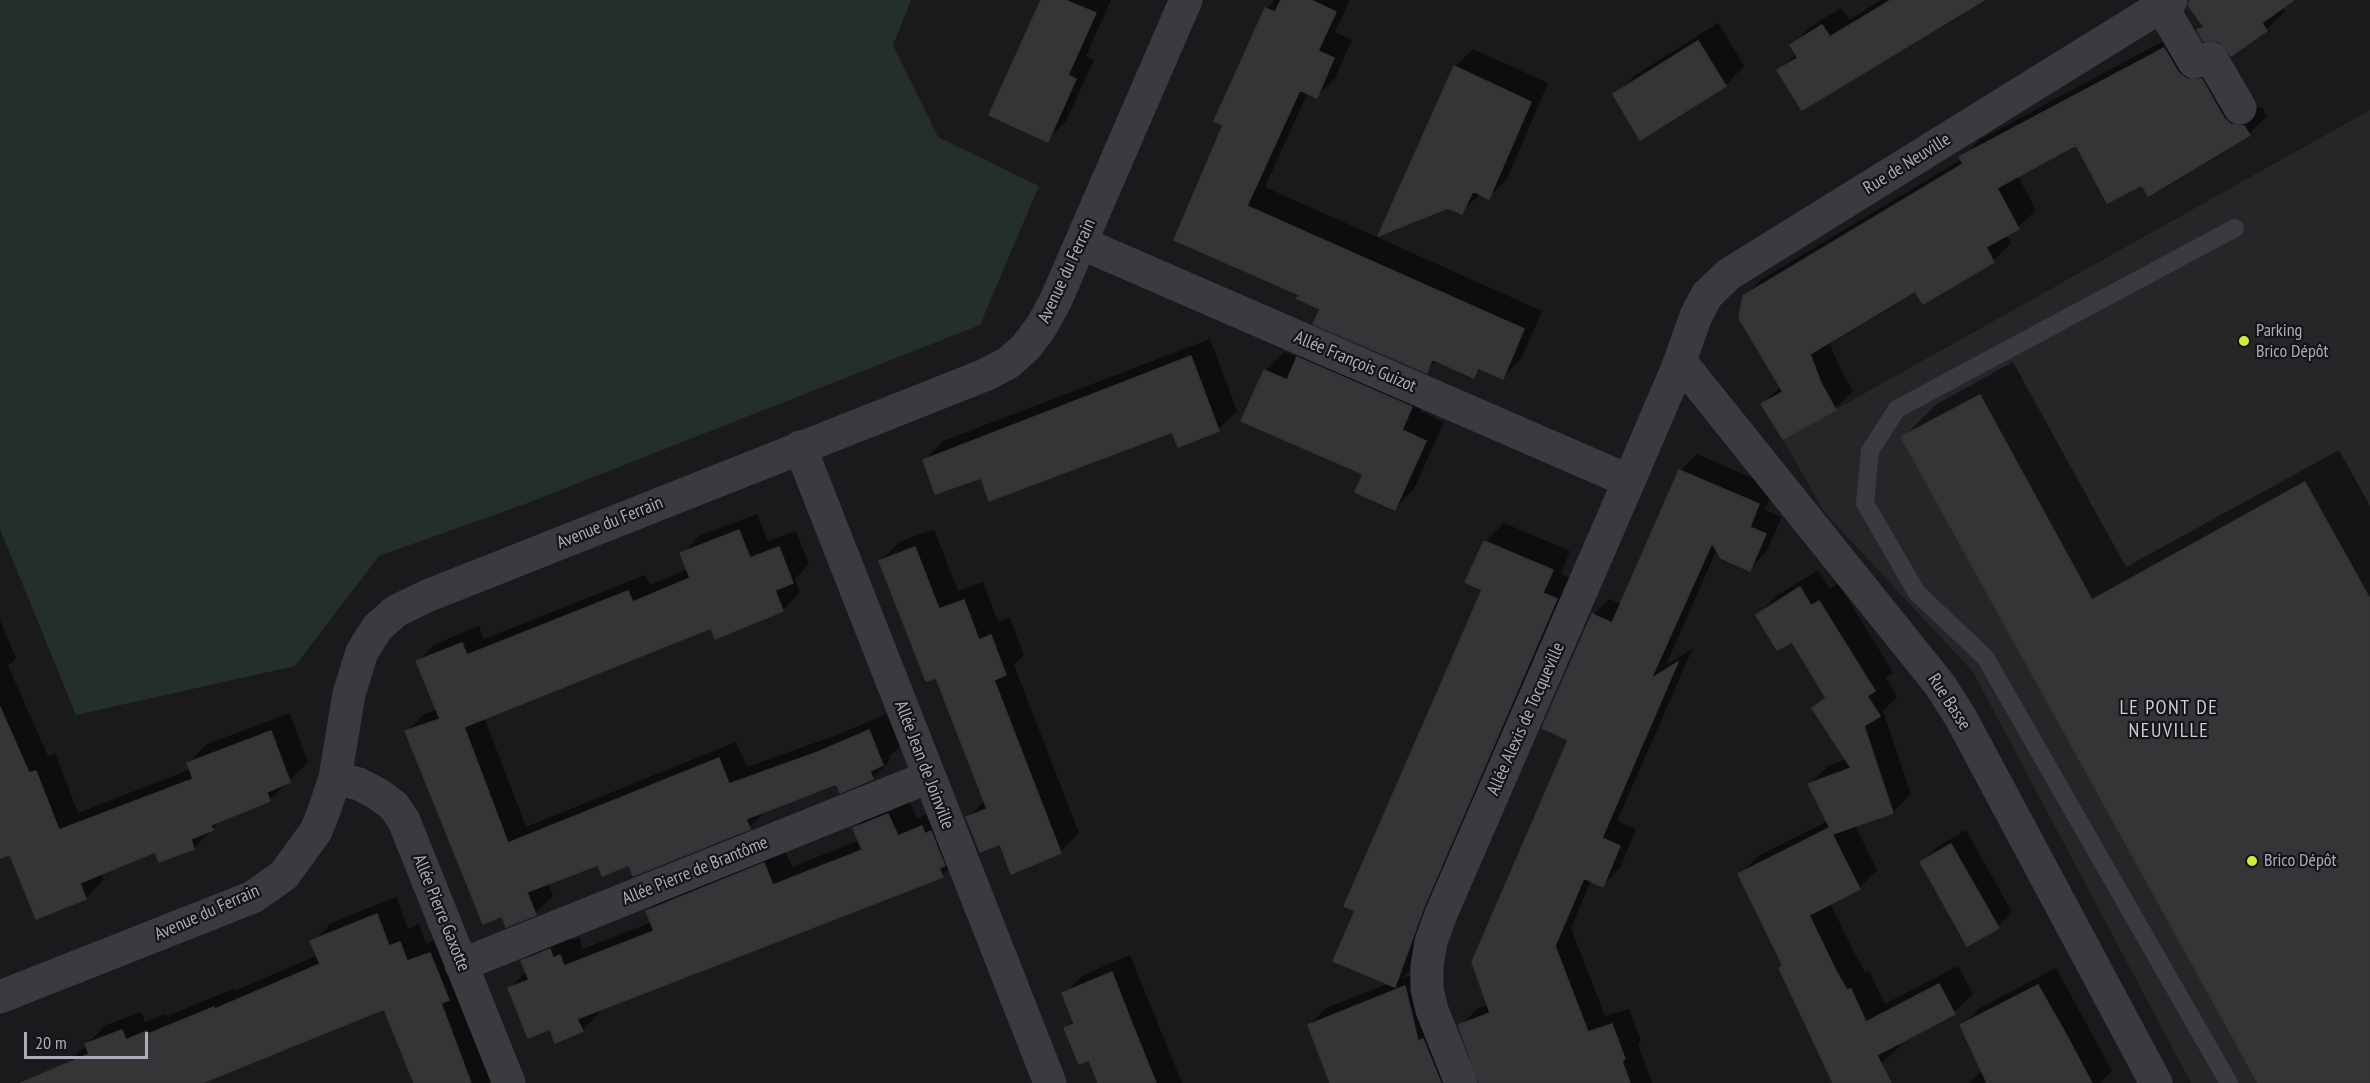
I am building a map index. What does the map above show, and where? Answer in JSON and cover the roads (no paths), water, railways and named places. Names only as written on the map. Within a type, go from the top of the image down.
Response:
[{"type":"street","name":"Avenue du Ferrain","points":[[0,997],[253,897],[284,875],[316,831],[335,778],[354,672],[362,652],[377,628],[396,611],[438,592],[985,375],[1008,363],[1026,347],[1055,302],[1186,0]]},
{"type":"street","points":[[2167,3],[2194,62],[2211,58],[2240,108]]},
{"type":"street","name":"Rue de Neuville","points":[[1680,361],[1702,304],[1714,286],[1729,274],[2167,3]]},
{"type":"street","name":"Allée François Guizot","points":[[1081,243],[1629,481]]},
{"type":"street","name":"Allée Alexis de Tocqueville","points":[[1461,1083],[1432,1010],[1427,989],[1427,966],[1431,942],[1441,914],[1680,361]]},
{"type":"street","name":"Rue Basse","points":[[1680,361],[1916,654],[1951,702],[2156,1083]]},
{"type":"street","name":"Allée Jean de Joinville","points":[[800,447],[1050,1083]]},
{"type":"street","name":"Allée Pierre de Brantôme","points":[[461,965],[928,777]]},
{"type":"street","name":"Allée Pierre Gaxotte","points":[[335,778],[359,784],[378,794],[394,806],[404,821],[509,1083]]},
{"type":"lane","points":[[2229,1083],[1985,657],[1917,593],[1865,503],[1870,452],[1897,409],[2235,228]]},
{"type":"place","name":"Parking Brico Dépôt","points":[[2244,341]]},
{"type":"place","name":"Brico Dépôt","points":[[2252,861]]},
{"type":"district","name":"LE PONT DE NEUVILLE","points":[[2169,720]]}]
